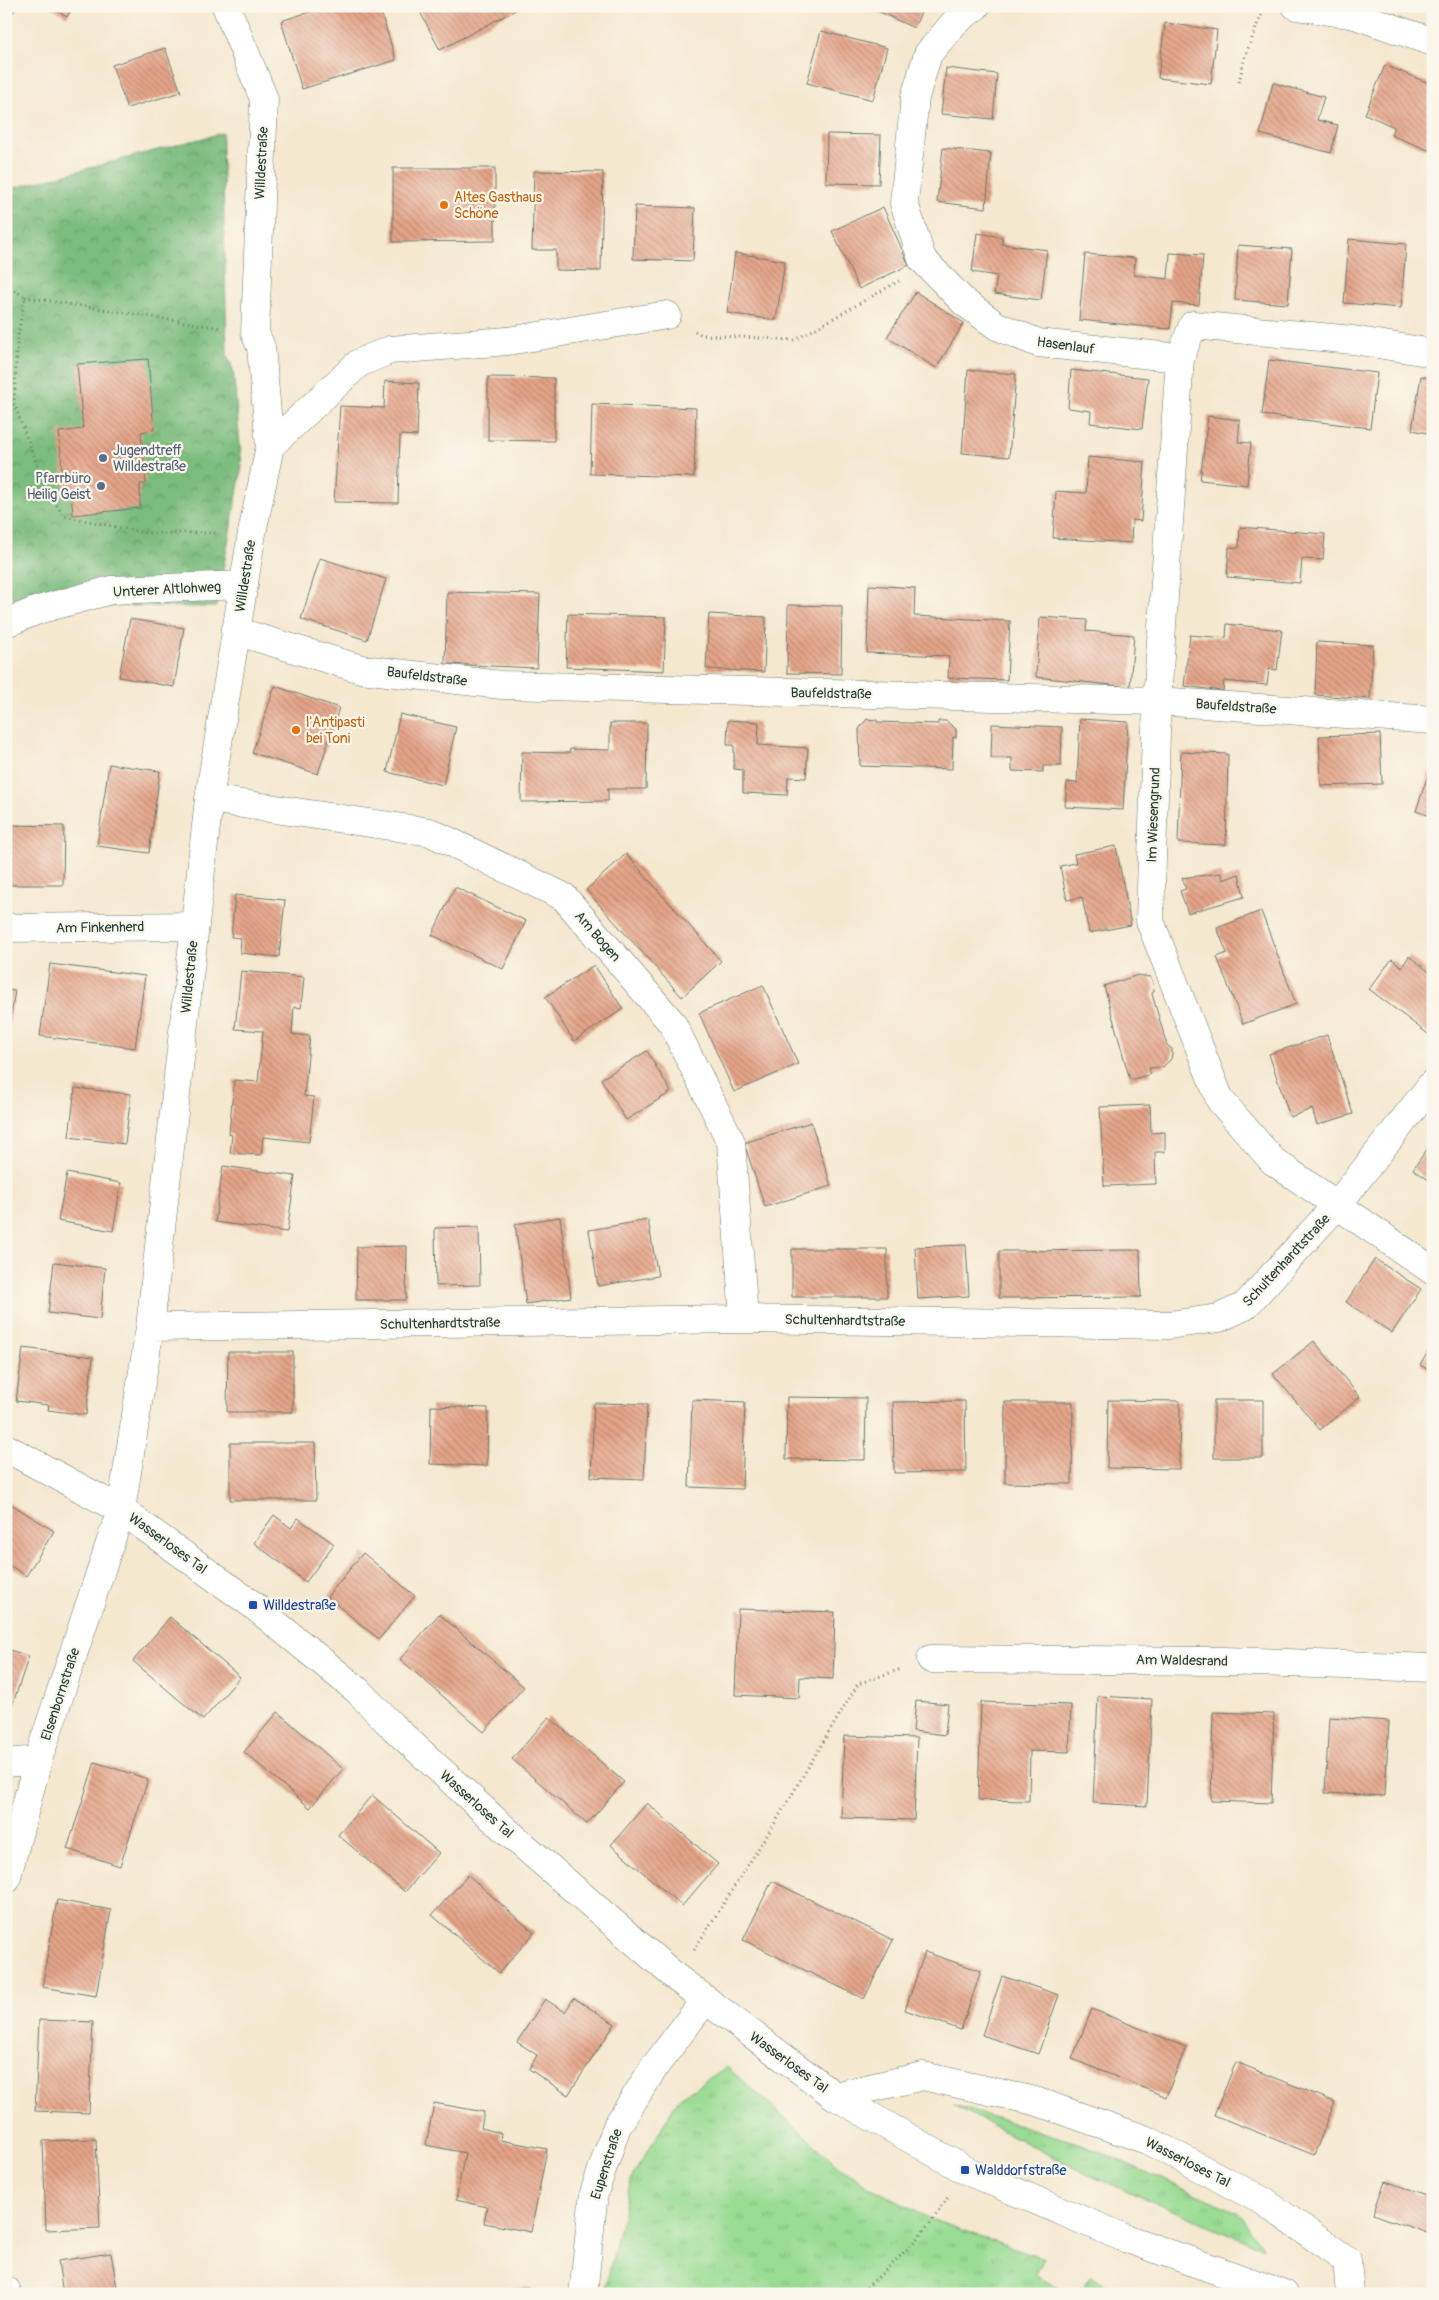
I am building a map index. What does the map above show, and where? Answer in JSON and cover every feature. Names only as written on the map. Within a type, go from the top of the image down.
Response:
[{"type":"street","name":"Willdestraße","points":[[121,1510],[150,1327],[209,799],[235,631],[252,533],[270,446],[261,347],[255,333],[264,99],[226,6]]},
{"type":"street","name":"Hasenlauf","points":[[976,6],[955,22],[928,54],[915,97],[904,204],[922,259],[964,302],[997,326],[1038,343],[1180,358]]},
{"type":"street","points":[[1296,6],[1355,14],[1433,42]]},
{"type":"street","points":[[270,446],[359,363],[390,350],[508,341],[667,316]]},
{"type":"street","points":[[1180,358],[1193,325],[1352,340],[1433,353]]},
{"type":"street","name":"Im Wiesengrund","points":[[1180,358],[1157,701],[1150,921],[1220,1100],[1273,1161],[1337,1205]]},
{"type":"street","name":"Unterer Altlohweg","points":[[6,624],[38,610],[111,590],[244,585]]},
{"type":"street","name":"Baufeldstraße","points":[[235,631],[361,669],[502,685],[1157,701],[1433,720]]},
{"type":"street","name":"Am Bogen","points":[[209,799],[430,832],[564,897],[672,1023],[731,1142],[744,1319]]},
{"type":"street","name":"Am Finkenherd","points":[[6,928],[195,926]]},
{"type":"street","name":"Schultenhardtstraße","points":[[150,1327],[744,1319],[1169,1325],[1219,1318],[1245,1306],[1337,1205],[1433,1083]]},
{"type":"street","points":[[1337,1205],[1433,1271]]},
{"type":"street","name":"Wasserloses Tal","points":[[6,1448],[121,1510],[253,1605],[358,1690],[392,1726],[500,1825],[704,2000],[836,2096],[965,2170],[1122,2237],[1284,2294]]},
{"type":"street","name":"Elsenbornstraße","points":[[6,1880],[38,1760],[121,1510]]},
{"type":"street","name":"Am Waldesrand","points":[[931,1659],[1224,1661],[1433,1668]]},
{"type":"street","points":[[6,1763],[38,1760]]},
{"type":"street","name":"Eupenstraße","points":[[583,2294],[594,2193],[617,2126],[655,2066],[704,2000]]},
{"type":"street","name":"Wasserloses Tal","points":[[836,2096],[923,2076],[1035,2101],[1147,2140],[1263,2202],[1347,2260],[1350,2294]]},
{"type":"street","points":[[6,2290],[7,2294]]},
{"type":"path","points":[[1239,82],[1245,56],[1265,6]]},
{"type":"path","points":[[667,316],[702,336],[795,340],[928,265]]},
{"type":"path","points":[[6,285],[25,297],[255,333]]},
{"type":"path","points":[[25,297],[16,341],[14,404],[47,490],[64,516],[145,533],[252,533]]},
{"type":"path","points":[[702,1936],[776,1821],[858,1684],[931,1659]]},
{"type":"path","points":[[859,2294],[895,2262],[932,2220],[965,2170]]},
{"type":"green space","points":[[222,133],[227,355],[233,369],[242,467],[216,607],[6,605],[6,190]]},
{"type":"green space","points":[[727,2067],[843,2170],[870,2187],[932,2220],[1044,2258],[1035,2276],[1074,2294],[604,2294],[631,2179],[680,2097]]},
{"type":"green space","points":[[953,2105],[1084,2145],[1237,2212],[1263,2248],[1084,2173]]},
{"type":"green space","points":[[1091,2277],[1129,2294],[1080,2294]]},
{"type":"building","points":[[6,6],[17,6],[6,24]]},
{"type":"building","points":[[50,6],[73,6],[67,17]]},
{"type":"building","points":[[328,6],[379,6],[396,60],[302,89],[281,21]]},
{"type":"building","points":[[417,6],[523,6],[440,50]]},
{"type":"building","points":[[872,6],[924,6],[914,28],[871,8]]},
{"type":"building","points":[[1165,23],[1217,30],[1211,84],[1158,78]]},
{"type":"building","points":[[821,31],[887,48],[873,100],[807,83]]},
{"type":"building","points":[[165,48],[181,92],[127,108],[112,65]]},
{"type":"building","points":[[1385,65],[1433,85],[1433,152],[1391,135],[1394,127],[1365,114]]},
{"type":"building","points":[[946,68],[997,74],[993,119],[941,114]]},
{"type":"building","points":[[1273,83],[1324,97],[1317,120],[1338,125],[1331,153],[1260,134]]},
{"type":"building","points":[[6,112],[9,121],[8,136],[6,136]]},
{"type":"building","points":[[827,134],[881,135],[879,184],[826,183]]},
{"type":"building","points":[[943,148],[991,153],[986,208],[937,202]]},
{"type":"building","name":"Altes Gasthaus Schöne","points":[[393,168],[495,168],[495,241],[393,242]]},
{"type":"building","points":[[534,171],[603,172],[601,271],[556,270],[556,250],[532,250]]},
{"type":"building","points":[[635,206],[695,208],[693,261],[633,259]]},
{"type":"building","points":[[883,207],[909,265],[859,289],[832,231]]},
{"type":"building","points":[[977,233],[1002,237],[1002,244],[1047,250],[1041,300],[994,294],[997,276],[972,272]]},
{"type":"building","points":[[1349,239],[1406,244],[1401,308],[1344,303]]},
{"type":"building","points":[[1238,245],[1292,249],[1288,304],[1235,300]]},
{"type":"building","points":[[735,253],[785,261],[776,320],[727,313]]},
{"type":"building","points":[[1170,253],[1203,255],[1199,305],[1173,303],[1170,329],[1079,320],[1085,254],[1135,258],[1134,275],[1168,279]]},
{"type":"building","points":[[916,292],[964,323],[936,368],[887,337]]},
{"type":"building","name":"Jugendtreff Willdestraße","points":[[148,359],[154,430],[141,432],[146,484],[140,484],[140,508],[73,515],[71,493],[64,493],[59,432],[83,429],[77,364]]},
{"type":"building","points":[[1269,360],[1377,373],[1370,428],[1262,415]]},
{"type":"building","points":[[968,370],[1016,374],[1009,457],[962,453]]},
{"type":"building","points":[[1071,370],[1148,378],[1142,429],[1090,423],[1091,411],[1068,408]]},
{"type":"building","points":[[1421,376],[1433,379],[1433,434],[1412,430]]},
{"type":"building","points":[[488,377],[554,378],[554,441],[488,440]]},
{"type":"building","points":[[385,381],[419,383],[417,436],[400,435],[398,503],[334,502],[340,406],[384,408]]},
{"type":"building","points":[[592,404],[696,408],[694,477],[590,474]]},
{"type":"building","points":[[1208,416],[1240,420],[1238,442],[1251,443],[1247,485],[1200,480]]},
{"type":"building","points":[[1088,457],[1145,462],[1141,521],[1132,520],[1131,543],[1053,538],[1056,491],[1086,493]]},
{"type":"building","points":[[1240,527],[1325,534],[1323,560],[1302,559],[1300,583],[1227,577],[1229,547],[1239,548]]},
{"type":"building","points":[[320,558],[386,579],[367,640],[301,619]]},
{"type":"building","points":[[869,585],[915,588],[914,616],[1010,621],[1007,680],[948,678],[949,656],[867,653]]},
{"type":"building","points":[[447,592],[540,594],[537,668],[445,664]]},
{"type":"building","points":[[788,605],[842,606],[841,674],[787,673]]},
{"type":"building","points":[[568,614],[666,617],[664,671],[566,667]]},
{"type":"building","points":[[709,614],[766,617],[764,672],[706,669]]},
{"type":"building","points":[[1040,617],[1087,620],[1086,631],[1134,635],[1130,687],[1036,677]]},
{"type":"building","points":[[130,619],[184,628],[174,687],[119,677]]},
{"type":"building","points":[[1227,624],[1282,630],[1277,670],[1269,669],[1267,685],[1224,681],[1223,691],[1184,686],[1190,635],[1226,638]]},
{"type":"building","points":[[1317,642],[1373,645],[1370,699],[1315,695]]},
{"type":"building","name":"l'Antipasti bei Toni","points":[[275,686],[339,708],[318,774],[252,753]]},
{"type":"building","points":[[400,714],[456,727],[443,785],[387,772]]},
{"type":"building","points":[[867,719],[877,720],[877,722],[938,724],[938,721],[946,721],[956,729],[956,738],[953,737],[952,769],[860,766],[859,729]]},
{"type":"building","points":[[1080,719],[1128,722],[1123,810],[1065,807],[1067,782],[1077,783]]},
{"type":"building","points":[[728,720],[759,722],[758,745],[808,748],[806,778],[788,777],[787,795],[743,793],[743,770],[734,769],[734,745],[727,745]]},
{"type":"building","points":[[610,723],[647,723],[646,789],[608,789],[608,801],[521,802],[522,752],[569,753],[570,749],[610,750]]},
{"type":"building","points":[[992,724],[1062,727],[1061,766],[1043,766],[1043,772],[1012,771],[1012,758],[991,758]]},
{"type":"building","points":[[1380,734],[1382,784],[1321,786],[1319,736]]},
{"type":"building","points":[[1181,752],[1228,754],[1226,845],[1178,843]]},
{"type":"building","points":[[1433,763],[1433,817],[1416,811]]},
{"type":"building","points":[[109,764],[160,771],[149,853],[97,846]]},
{"type":"building","points":[[6,825],[64,826],[63,885],[6,885]]},
{"type":"building","points":[[1116,846],[1131,925],[1089,933],[1082,897],[1067,900],[1060,866],[1076,863],[1074,854]]},
{"type":"building","points":[[626,854],[721,961],[682,997],[586,890]]},
{"type":"building","points":[[1221,873],[1223,880],[1239,874],[1244,897],[1188,913],[1180,891],[1186,889],[1182,878]]},
{"type":"building","points":[[455,887],[526,921],[503,969],[432,935]]},
{"type":"building","points":[[235,895],[285,900],[279,957],[240,953],[241,938],[231,937]]},
{"type":"building","points":[[1261,911],[1296,1004],[1243,1024],[1217,957],[1227,953],[1217,928]]},
{"type":"building","points":[[1409,956],[1433,975],[1433,986],[1430,990],[1433,993],[1433,1028],[1428,1034],[1369,989],[1392,959],[1402,967]]},
{"type":"building","points":[[50,964],[145,976],[135,1048],[40,1036]]},
{"type":"building","points":[[594,965],[623,1009],[574,1041],[545,997]]},
{"type":"building","points":[[241,971],[304,977],[301,1008],[294,1007],[292,1034],[310,1036],[304,1096],[314,1097],[309,1142],[263,1137],[261,1155],[230,1153],[232,1135],[229,1134],[234,1080],[258,1082],[263,1031],[235,1029]]},
{"type":"building","points":[[1138,975],[1150,977],[1153,983],[1154,991],[1152,994],[1167,1045],[1172,1049],[1172,1054],[1171,1059],[1163,1067],[1149,1068],[1151,1074],[1130,1080],[1104,986]]},
{"type":"building","points":[[763,985],[798,1064],[734,1092],[699,1013]]},
{"type":"building","points":[[6,990],[15,991],[7,1039],[6,1039]]},
{"type":"building","points":[[1327,1035],[1353,1114],[1317,1125],[1312,1109],[1290,1117],[1269,1054]]},
{"type":"building","points":[[647,1051],[671,1092],[626,1120],[601,1079]]},
{"type":"building","points":[[75,1088],[131,1094],[125,1144],[69,1137]]},
{"type":"building","points":[[1150,1105],[1151,1133],[1165,1132],[1165,1152],[1155,1152],[1156,1184],[1104,1186],[1100,1107]]},
{"type":"building","points":[[811,1122],[831,1186],[765,1207],[744,1143]]},
{"type":"building","points":[[1433,1141],[1433,1183],[1413,1169]]},
{"type":"building","points":[[223,1166],[295,1176],[287,1232],[215,1222]]},
{"type":"building","points":[[67,1173],[121,1183],[113,1231],[58,1221]]},
{"type":"building","points":[[560,1217],[571,1297],[526,1304],[515,1224]]},
{"type":"building","points":[[648,1220],[658,1276],[598,1286],[589,1230]]},
{"type":"building","points":[[479,1227],[480,1285],[436,1286],[435,1228]]},
{"type":"building","points":[[966,1245],[969,1296],[918,1299],[915,1247]]},
{"type":"building","points":[[407,1246],[406,1300],[356,1300],[357,1247]]},
{"type":"building","points":[[792,1249],[887,1249],[887,1297],[792,1297]]},
{"type":"building","points":[[1140,1250],[1141,1297],[999,1298],[999,1251]]},
{"type":"building","points":[[1375,1259],[1421,1289],[1392,1333],[1346,1302]]},
{"type":"building","points":[[54,1262],[105,1268],[100,1319],[48,1313]]},
{"type":"building","points":[[1314,1341],[1360,1397],[1320,1430],[1273,1374]]},
{"type":"building","points":[[1433,1344],[1433,1373],[1420,1365]]},
{"type":"building","points":[[23,1348],[93,1357],[86,1415],[48,1410],[49,1405],[16,1401]]},
{"type":"building","points":[[228,1352],[293,1352],[293,1412],[227,1412]]},
{"type":"building","points":[[787,1397],[866,1398],[865,1460],[786,1459]]},
{"type":"building","points":[[692,1400],[745,1402],[742,1489],[689,1487]]},
{"type":"building","points":[[1108,1400],[1180,1401],[1179,1469],[1107,1468]]},
{"type":"building","points":[[1214,1400],[1263,1400],[1263,1458],[1214,1458]]},
{"type":"building","points":[[965,1401],[966,1472],[894,1473],[893,1402]]},
{"type":"building","points":[[1005,1402],[1073,1402],[1072,1484],[1005,1483]]},
{"type":"building","points":[[594,1403],[647,1404],[644,1479],[591,1477]]},
{"type":"building","points":[[431,1406],[488,1408],[487,1466],[430,1464]]},
{"type":"building","points":[[230,1443],[315,1443],[316,1500],[230,1500]]},
{"type":"building","points":[[6,1501],[54,1531],[26,1576],[6,1563]]},
{"type":"building","points":[[274,1515],[291,1528],[298,1518],[334,1544],[306,1582],[254,1543]]},
{"type":"building","points":[[363,1553],[415,1596],[379,1639],[327,1597]]},
{"type":"building","points":[[738,1609],[835,1612],[833,1679],[800,1677],[799,1698],[735,1695]]},
{"type":"building","points":[[439,1614],[524,1687],[484,1732],[400,1659]]},
{"type":"building","points":[[170,1617],[240,1677],[203,1720],[133,1661]]},
{"type":"building","points":[[6,1649],[29,1656],[12,1706],[6,1704]]},
{"type":"building","points":[[1098,1696],[1152,1699],[1147,1806],[1093,1803]]},
{"type":"building","points":[[916,1701],[948,1704],[945,1735],[913,1731]]},
{"type":"building","points":[[981,1702],[1071,1705],[1069,1752],[1030,1751],[1029,1801],[978,1800]]},
{"type":"building","points":[[278,1712],[343,1769],[310,1808],[244,1752]]},
{"type":"building","points":[[1213,1712],[1274,1714],[1271,1803],[1211,1801]]},
{"type":"building","points":[[549,1717],[624,1782],[587,1824],[512,1759]]},
{"type":"building","points":[[1329,1717],[1389,1721],[1385,1796],[1325,1793]]},
{"type":"building","points":[[844,1736],[917,1738],[914,1820],[841,1818]]},
{"type":"building","points":[[95,1762],[148,1779],[120,1866],[67,1849]]},
{"type":"building","points":[[372,1795],[439,1853],[405,1892],[338,1835]]},
{"type":"building","points":[[647,1803],[718,1864],[682,1906],[611,1845]]},
{"type":"building","points":[[468,1875],[534,1933],[499,1973],[432,1915]]},
{"type":"building","points":[[772,1881],[893,1940],[864,1999],[743,1940]]},
{"type":"building","points":[[57,1900],[111,1910],[96,1996],[42,1987]]},
{"type":"building","points":[[925,1952],[981,1971],[961,2030],[905,2010]]},
{"type":"building","points":[[1002,1976],[1059,1995],[1038,2054],[982,2035]]},
{"type":"building","points":[[574,1998],[615,2024],[568,2095],[529,2069],[537,2055],[517,2042],[545,1999],[565,2012]]},
{"type":"building","points":[[1092,2009],[1186,2047],[1166,2097],[1072,2059]]},
{"type":"building","points":[[39,2020],[93,2022],[89,2113],[35,2111]]},
{"type":"building","points":[[1236,2062],[1335,2102],[1314,2155],[1214,2115]]},
{"type":"building","points":[[434,2103],[484,2112],[481,2128],[501,2133],[500,2140],[547,2149],[531,2232],[484,2223],[487,2207],[456,2200],[465,2153],[426,2145]]},
{"type":"building","points":[[96,2139],[100,2228],[46,2230],[43,2141]]},
{"type":"building","points":[[1385,2181],[1433,2197],[1433,2235],[1373,2214]]},
{"type":"building","points":[[111,2253],[118,2294],[63,2294],[58,2261]]},
{"type":"building","points":[[528,2287],[529,2294],[482,2294],[482,2293]]},
{"type":"place","name":"Altes Gasthaus Schöne","points":[[444,205]]},
{"type":"place","name":"Jugendtreff Willdestraße","points":[[103,458]]},
{"type":"place","name":"Pfarrbüro Heilig Geist","points":[[101,486]]},
{"type":"place","name":"l'Antipasti bei Toni","points":[[296,730]]},
{"type":"place","name":"Willdestraße","points":[[253,1605]]},
{"type":"place","name":"Walddorfstraße","points":[[965,2170]]}]
